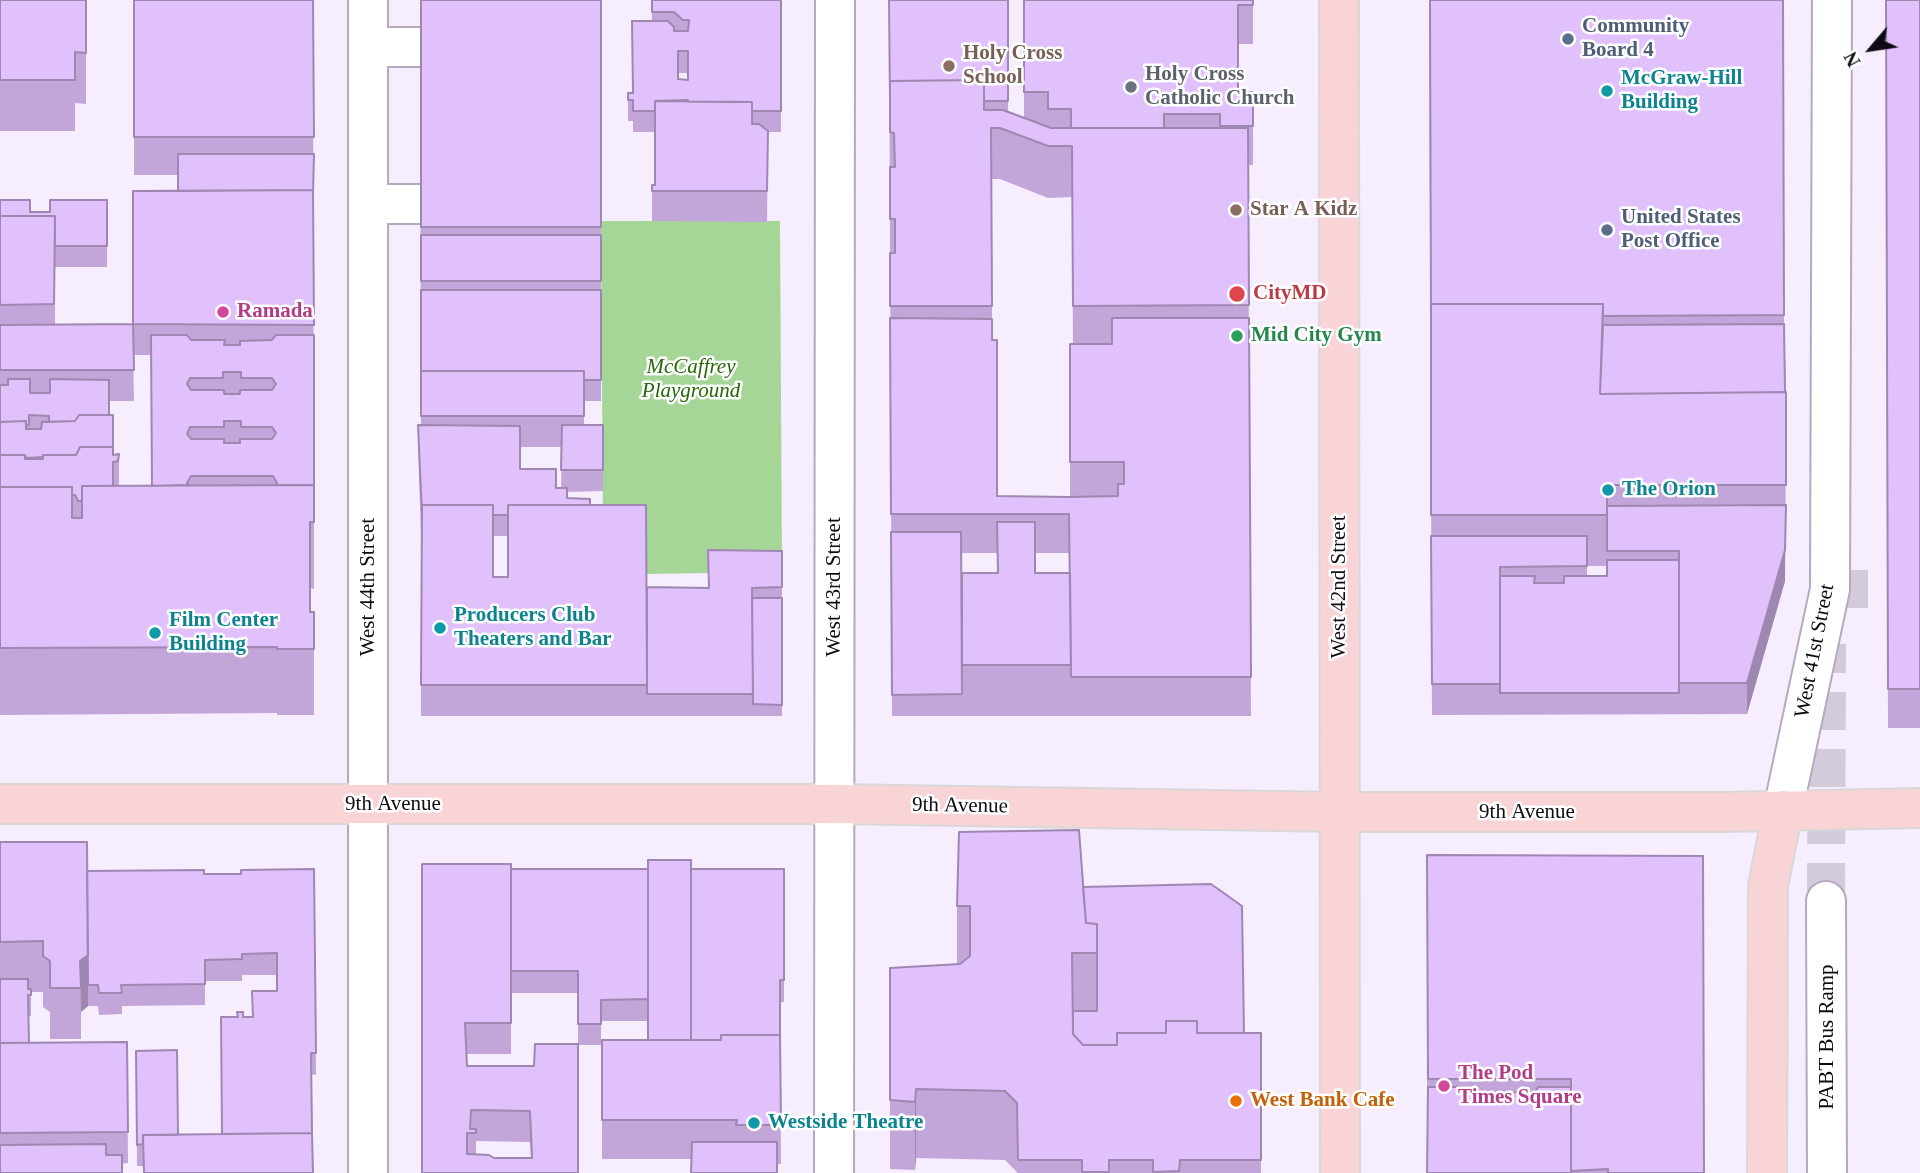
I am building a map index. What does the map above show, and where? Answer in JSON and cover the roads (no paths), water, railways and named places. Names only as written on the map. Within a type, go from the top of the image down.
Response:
[{"type":"main road","name":"West 42nd Street","points":[[1339,0],[1340,1173]]},
{"type":"main road","name":"9th Avenue","points":[[0,804],[835,804],[1341,812],[1920,808]]},
{"type":"main road","name":"West 41st Street","points":[[1767,1173],[1768,886],[1783,810]]},
{"type":"street","name":"West 44th Street","points":[[368,0],[368,1173]]},
{"type":"street","name":"West 43rd Street","points":[[834,1173],[835,0]]},
{"type":"street","name":"West 41st Street","points":[[1783,810],[1830,589],[1832,0]]},
{"type":"street","points":[[368,47],[421,47]]},
{"type":"street","points":[[368,204],[421,204]]},
{"type":"street","name":"PABT Bus Ramp","points":[[1826,901],[1827,1173]]},
{"type":"tunnel","points":[[1830,589],[1920,589]]},
{"type":"tunnel","points":[[1826,901],[1827,644]]},
{"type":"place","name":"Community Board 4","points":[[1568,39]]},
{"type":"place","name":"Holy Cross School","points":[[949,66]]},
{"type":"place","name":"Holy Cross Catholic Church","points":[[1131,87]]},
{"type":"place","name":"McGraw-Hill Building","points":[[1607,91]]},
{"type":"place","name":"Star A Kidz","points":[[1236,210]]},
{"type":"place","name":"United States Post Office","points":[[1607,230]]},
{"type":"place","name":"CityMD","points":[[1237,294]]},
{"type":"place","name":"Ramada","points":[[223,312]]},
{"type":"place","name":"Mid City Gym","points":[[1237,336]]},
{"type":"place","name":"The Orion","points":[[1608,490]]},
{"type":"place","name":"Producers Club Theaters and Bar","points":[[440,628]]},
{"type":"place","name":"Film Center Building","points":[[155,633]]},
{"type":"place","name":"The Pod Times Square","points":[[1444,1086]]},
{"type":"place","name":"West Bank Cafe","points":[[1236,1101]]},
{"type":"place","name":"Westside Theatre","points":[[754,1123]]},
{"type":"park label","name":"McCaffrey Playground","points":[[691,379]]}]
